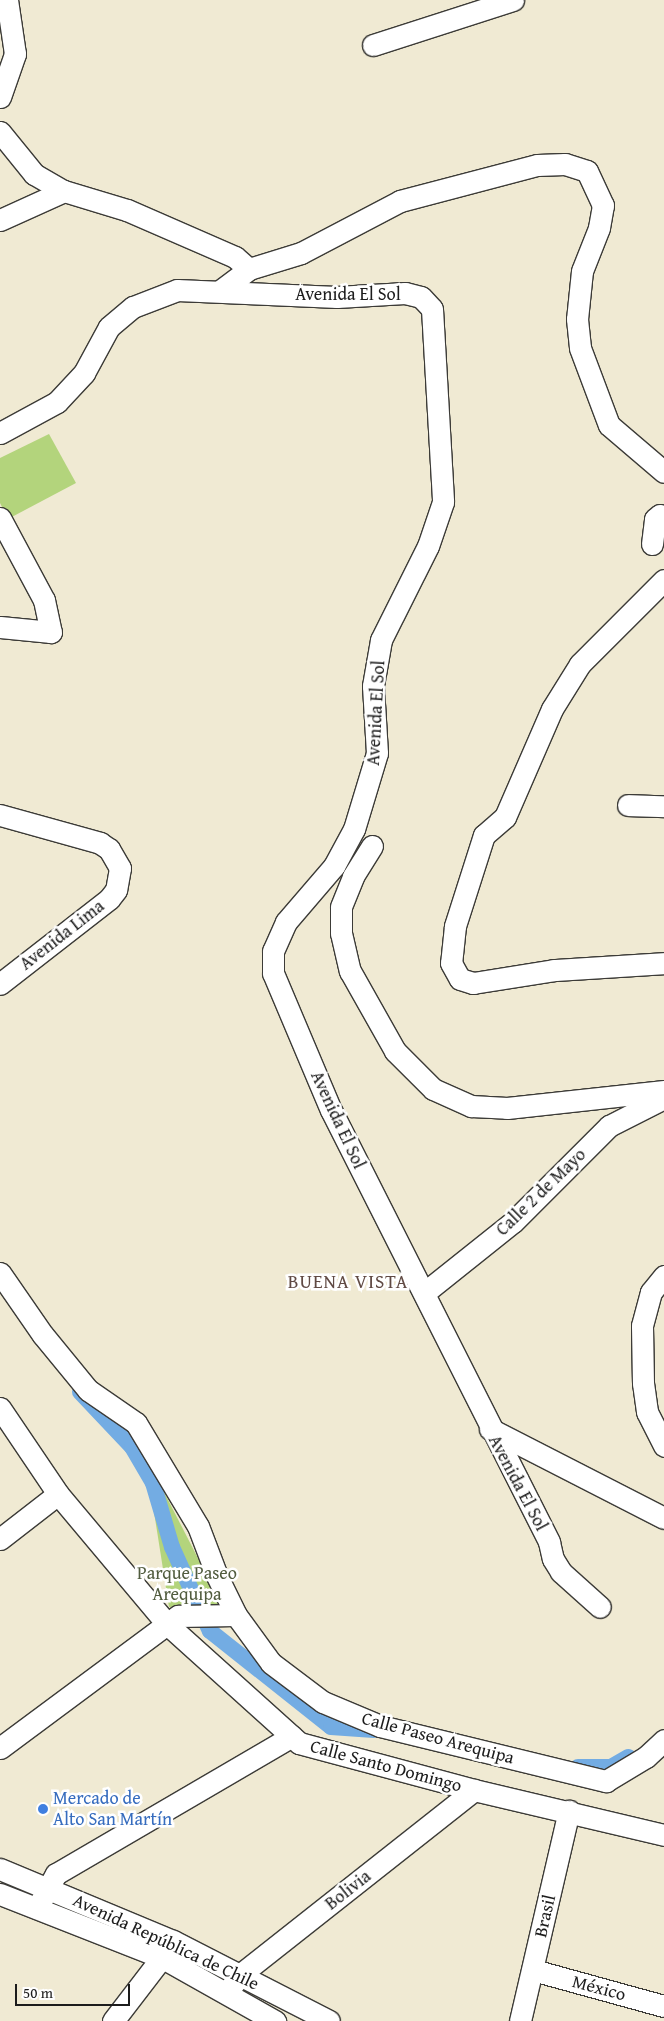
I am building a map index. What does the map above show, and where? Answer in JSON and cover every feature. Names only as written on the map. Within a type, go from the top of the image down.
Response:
[{"type":"street","points":[[0,98],[8,50],[7,0]]},
{"type":"street","points":[[373,45],[513,0]]},
{"type":"street","points":[[0,132],[34,174],[64,191],[127,210],[235,257],[249,269]]},
{"type":"street","points":[[220,291],[249,269],[301,253],[400,201],[537,164],[565,164],[587,171],[603,205],[599,228],[582,271],[577,319],[580,348],[610,425],[664,472]]},
{"type":"street","points":[[0,220],[64,191]]},
{"type":"street","name":"Avenida El Sol","points":[[0,433],[57,402],[84,373],[109,327],[133,306],[177,290],[337,297],[413,294],[428,302],[435,317],[444,502],[428,546],[381,640],[374,686],[377,753],[354,828],[334,866],[286,922],[273,950],[273,973],[331,1110],[424,1293],[490,1429],[549,1542],[554,1559],[562,1572],[600,1607]]},
{"type":"street","points":[[652,544],[655,519],[660,515],[664,519]]},
{"type":"street","points":[[0,518],[44,600],[51,632],[0,627]]},
{"type":"street","points":[[664,580],[580,664],[552,709],[505,817],[484,835],[454,926],[451,963],[460,979],[473,983],[554,970],[664,963]]},
{"type":"street","points":[[628,805],[664,806]]},
{"type":"street","name":"Avenida Lima","points":[[0,816],[100,843],[109,849],[120,868],[116,890],[109,899],[0,984]]},
{"type":"street","points":[[372,846],[353,876],[341,907],[342,933],[350,971],[396,1051],[433,1089],[471,1106],[507,1108],[664,1091]]},
{"type":"street","name":"Calle 2 de Mayo","points":[[424,1293],[514,1222],[609,1126],[664,1098]]},
{"type":"street","name":"Calle Paseo Arequipa","points":[[0,1273],[43,1335],[88,1390],[136,1424],[198,1526],[217,1576],[236,1615],[271,1663],[323,1702],[380,1726],[606,1781],[646,1758],[664,1740]]},
{"type":"street","points":[[664,1276],[651,1292],[642,1326],[643,1383],[647,1412],[664,1446]]},
{"type":"street","name":"Calle Santo Domingo","points":[[3,1416],[58,1494],[167,1624],[299,1743],[474,1790],[664,1834]]},
{"type":"street","points":[[490,1429],[664,1518]]},
{"type":"street","points":[[0,1539],[58,1494]]},
{"type":"street","points":[[0,1748],[178,1616],[236,1615]]},
{"type":"street","points":[[37,1908],[46,1887],[56,1874],[292,1736]]},
{"type":"street","name":"Bolivia","points":[[227,1992],[241,1974],[474,1790]]},
{"type":"street","name":"Brasil","points":[[520,2021],[569,1811]]},
{"type":"street","name":"Avenida República de Chile","points":[[1,1870],[46,1887],[168,1950],[227,1992],[275,2021]]},
{"type":"street","name":"Avenida República de Chile","points":[[0,1894],[37,1908],[241,1974],[329,2021]]},
{"type":"street","points":[[113,2021],[168,1950]]},
{"type":"street","name":"México","points":[[533,1970],[664,2006]]},
{"type":"green space","points":[[49,434],[76,483],[8,519],[0,503],[0,458]]},
{"type":"green space","name":"Parque Paseo Arequipa","points":[[145,1455],[222,1605],[169,1607]]},
{"type":"waterway","points":[[80,1392],[132,1447],[153,1483],[172,1547],[210,1631],[331,1727],[374,1730]]},
{"type":"waterway","points":[[578,1767],[611,1767],[628,1757]]},
{"type":"place","name":"Mercado de Alto San Martín","points":[[43,1809]]},
{"type":"district","name":"BUENA VISTA","points":[[348,1282]]}]
